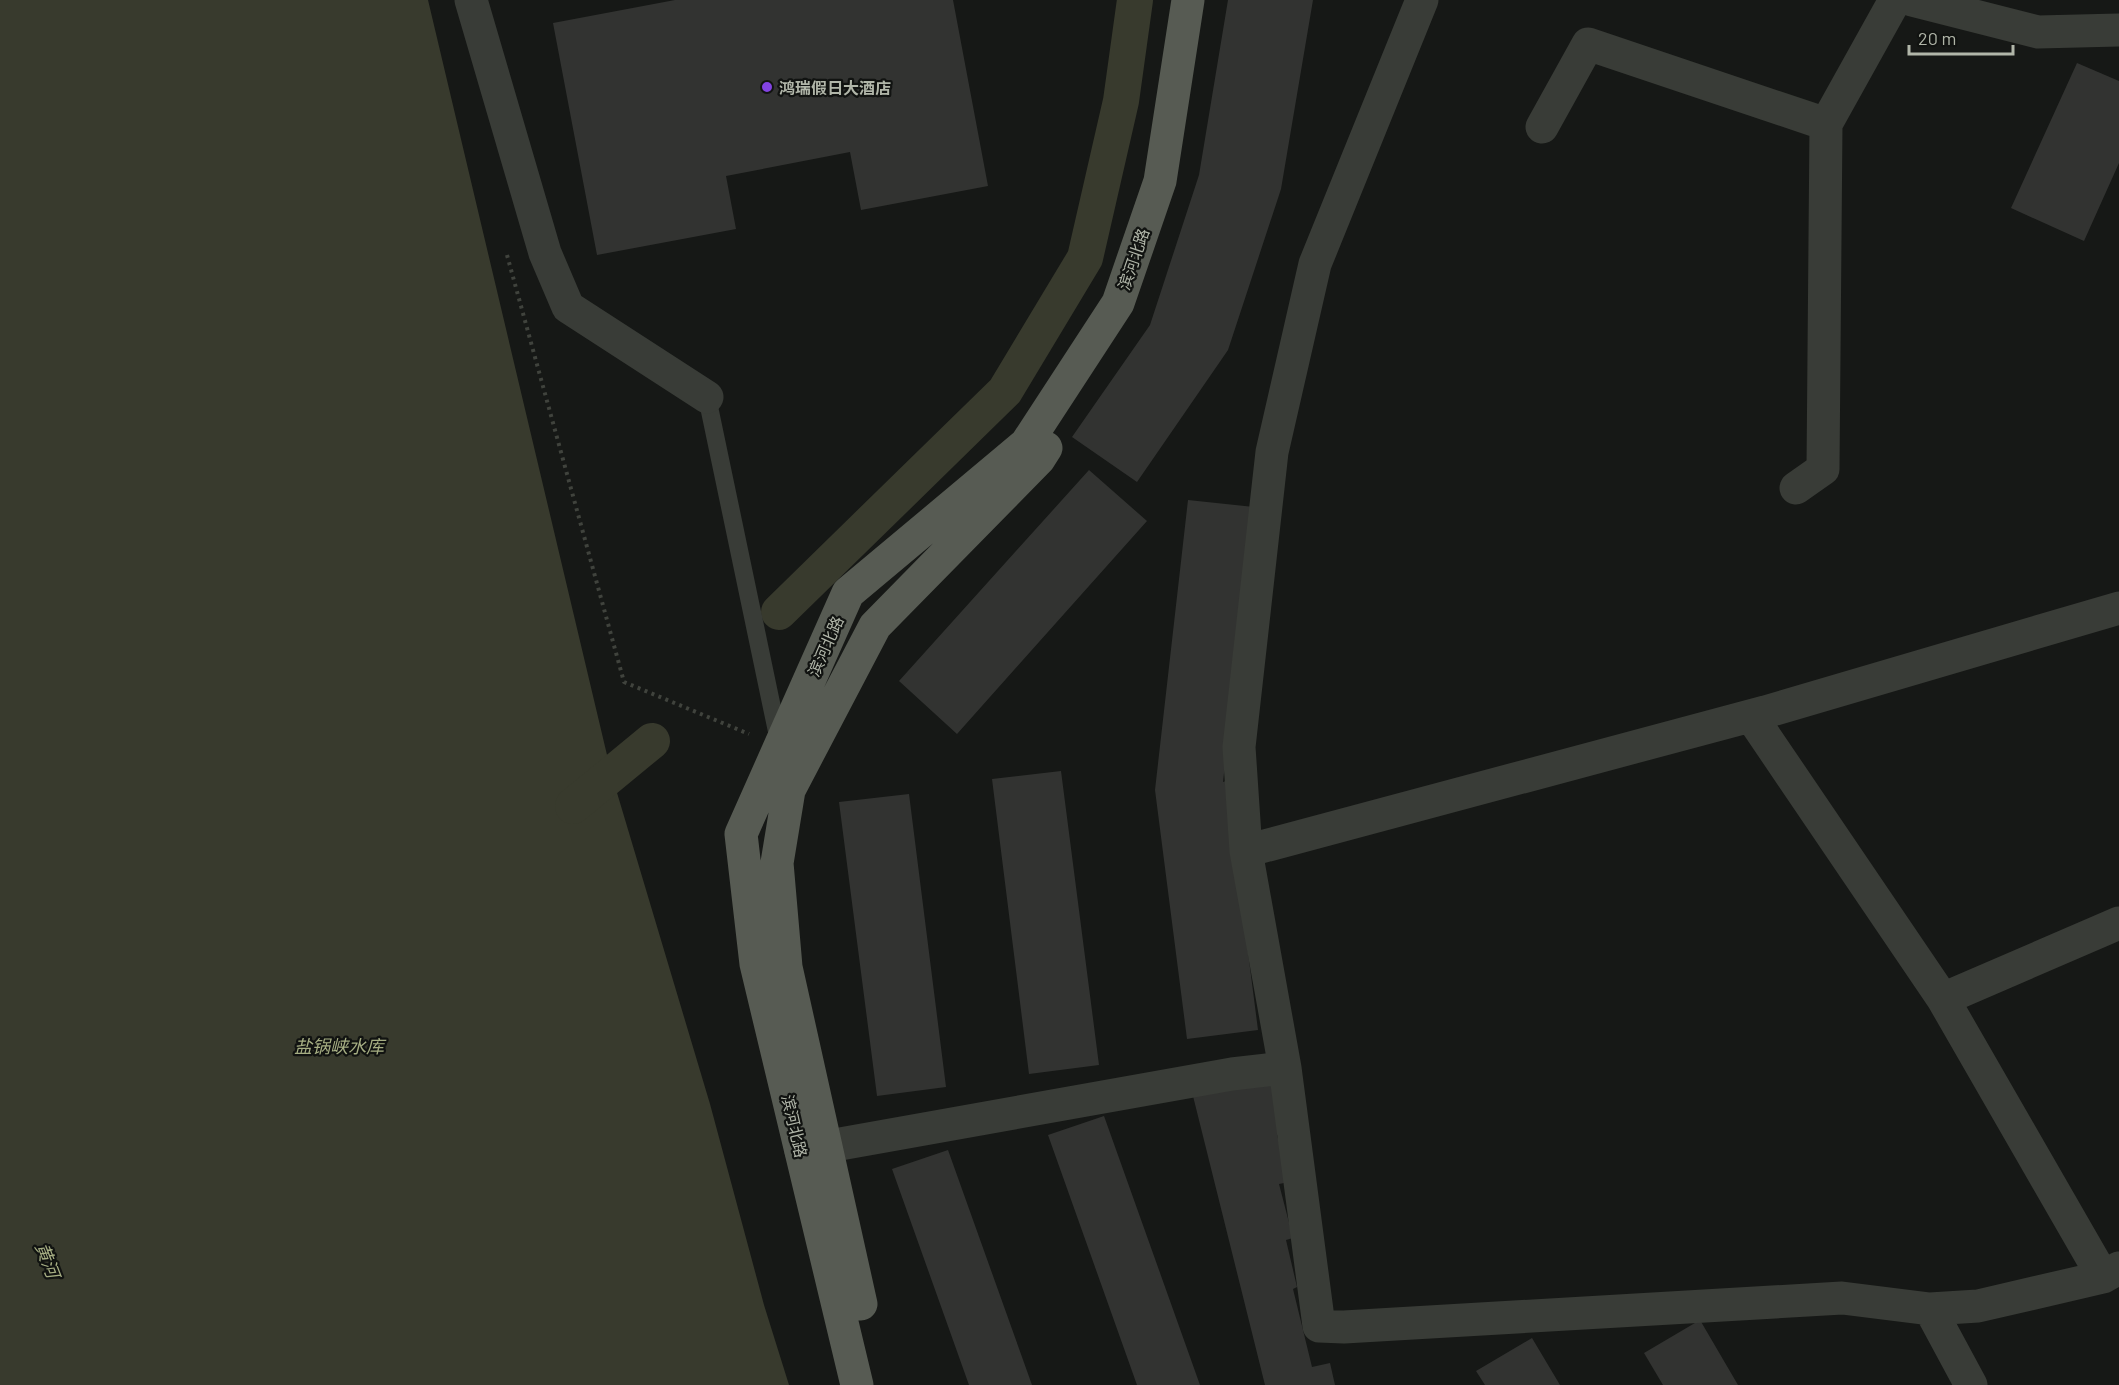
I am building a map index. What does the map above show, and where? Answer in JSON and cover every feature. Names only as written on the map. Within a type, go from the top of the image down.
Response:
[{"type":"main road","name":"滨河北路","points":[[879,1385],[813,1149],[756,964],[741,834],[848,593],[1026,444],[1118,303],[1160,181],[1188,0]]},
{"type":"main road","name":"滨河北路","points":[[857,1385],[813,1149],[786,967],[777,862],[789,790],[875,626],[1039,459],[1134,312],[1180,183],[1210,0]]},
{"type":"street","points":[[471,0],[545,253],[568,307],[707,397]]},
{"type":"street","points":[[1422,0],[1315,264],[1272,452],[1239,747],[1246,851],[1285,1068],[1318,1326],[1344,1327],[1842,1298],[1930,1309],[1978,1306],[2111,1272],[1943,999],[1750,716]]},
{"type":"street","points":[[1796,488],[1823,469],[1826,124],[1895,0]]},
{"type":"street","points":[[1912,0],[2038,32],[2119,30]]},
{"type":"street","points":[[1542,127],[1588,44],[1826,124]]},
{"type":"street","points":[[1246,851],[1750,716],[2119,608]]},
{"type":"street","points":[[1943,999],[2119,923]]},
{"type":"street","points":[[813,1149],[1232,1074],[1285,1068]]},
{"type":"street","points":[[1930,1309],[1971,1385]]},
{"type":"lane","points":[[707,397],[789,790]]},
{"type":"path","points":[[504,244],[624,682],[780,747]]},
{"type":"water","name":"盐锅峡水库","points":[[0,0],[428,0],[612,776],[710,1104],[764,1305],[789,1385],[0,1385]]},
{"type":"building","name":"鸿瑞假日大酒店","points":[[675,0],[953,0],[988,186],[861,210],[850,152],[726,176],[736,229],[597,255],[553,23]]},
{"type":"building","points":[[1228,0],[1313,0],[1281,189],[1228,350],[1137,482],[1072,437],[1150,325],[1199,175]]},
{"type":"building","points":[[2077,63],[2119,81],[2119,163],[2084,241],[2011,208]]},
{"type":"building","points":[[1089,470],[1147,521],[957,734],[899,681]]},
{"type":"building","points":[[1188,500],[1254,507],[1223,782],[1226,781],[1258,1030],[1187,1039],[1155,790]]},
{"type":"building","points":[[1061,771],[1099,1065],[1029,1074],[992,779]]},
{"type":"building","points":[[909,794],[946,1087],[877,1096],[839,802]]},
{"type":"building","points":[[1274,1076],[1288,1132],[1277,1135],[1289,1182],[1279,1184],[1293,1238],[1286,1240],[1297,1287],[1293,1289],[1312,1367],[1330,1363],[1335,1385],[1265,1385],[1193,1096]]},
{"type":"building","points":[[1104,1116],[1200,1385],[1137,1385],[1048,1135]]},
{"type":"building","points":[[948,1150],[1032,1385],[969,1385],[892,1169]]},
{"type":"building","points":[[1700,1320],[1738,1385],[1663,1385],[1644,1353]]},
{"type":"building","points":[[1532,1338],[1560,1385],[1485,1385],[1476,1371]]},
{"type":"waterway","points":[[779,612],[1005,391],[1085,258],[1121,101],[1135,0]]},
{"type":"waterway","points":[[573,806],[652,741]]},
{"type":"place","name":"鸿瑞假日大酒店","points":[[767,87]]},
{"type":"water label","name":"黄河","points":[[48,1260]]}]
